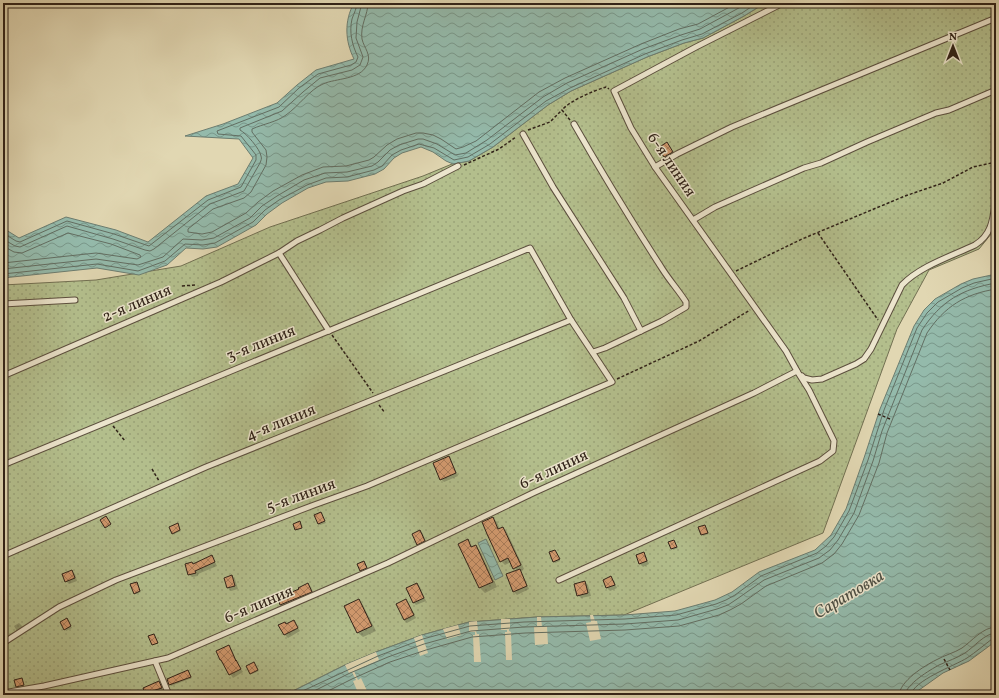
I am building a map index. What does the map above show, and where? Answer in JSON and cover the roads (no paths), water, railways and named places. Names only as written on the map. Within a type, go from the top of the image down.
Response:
[{"type":"lane","name":"6-я линия","points":[[3,693],[44,686],[168,658],[388,563],[533,493],[754,393],[797,371],[786,351],[655,167],[631,128],[614,91],[684,53],[783,3]]},
{"type":"lane","points":[[655,167],[683,150],[732,127],[996,18]]},
{"type":"lane","points":[[693,220],[715,207],[804,168],[821,163],[936,113],[949,110],[996,90]]},
{"type":"lane","points":[[571,320],[593,352],[641,331],[686,307],[686,302],[630,218],[574,124]]},
{"type":"lane","points":[[523,134],[553,187],[624,298],[641,331]]},
{"type":"lane","name":"2-я линия","points":[[3,376],[221,282],[279,253],[297,241],[343,218],[402,190],[423,184],[458,166]]},
{"type":"lane","points":[[797,371],[804,378],[812,380],[822,379],[864,359],[871,349],[902,285],[908,278],[917,272],[983,240],[989,231],[996,198]]},
{"type":"lane","name":"3-я линия","points":[[3,465],[530,248],[571,320]]},
{"type":"lane","points":[[279,253],[329,331]]},
{"type":"lane","points":[[3,304],[75,300]]},
{"type":"lane","name":"4-я линия","points":[[3,556],[162,486],[571,320]]},
{"type":"lane","name":"5-я линия","points":[[3,643],[59,607],[116,580],[367,486],[612,382],[593,352]]},
{"type":"lane","points":[[559,580],[820,461],[833,451],[834,441],[809,390],[797,371]]},
{"type":"lane","points":[[155,661],[169,695]]},
{"type":"water","points":[[354,3],[765,3],[703,38],[684,43],[647,57],[571,91],[548,105],[493,147],[469,161],[453,164],[433,152],[421,147],[402,153],[394,158],[384,169],[375,174],[348,181],[326,182],[308,188],[282,203],[267,214],[256,225],[217,247],[203,249],[186,248],[167,265],[139,275],[97,268],[3,278],[3,228],[19,238],[66,217],[116,230],[148,242],[206,196],[238,184],[253,158],[239,139],[185,136],[223,124],[277,103],[316,70],[354,59],[347,38],[347,24]]},
{"type":"water","name":"Саратовка","points":[[996,274],[996,641],[969,661],[943,673],[912,695],[285,695],[345,665],[376,652],[422,635],[469,622],[537,617],[624,615],[675,611],[715,600],[732,592],[759,572],[815,550],[831,535],[846,509],[880,409],[914,326],[924,310],[935,299],[961,284],[973,279]]},
{"type":"water","points":[[486,539],[503,576],[495,580],[478,543]]}]
